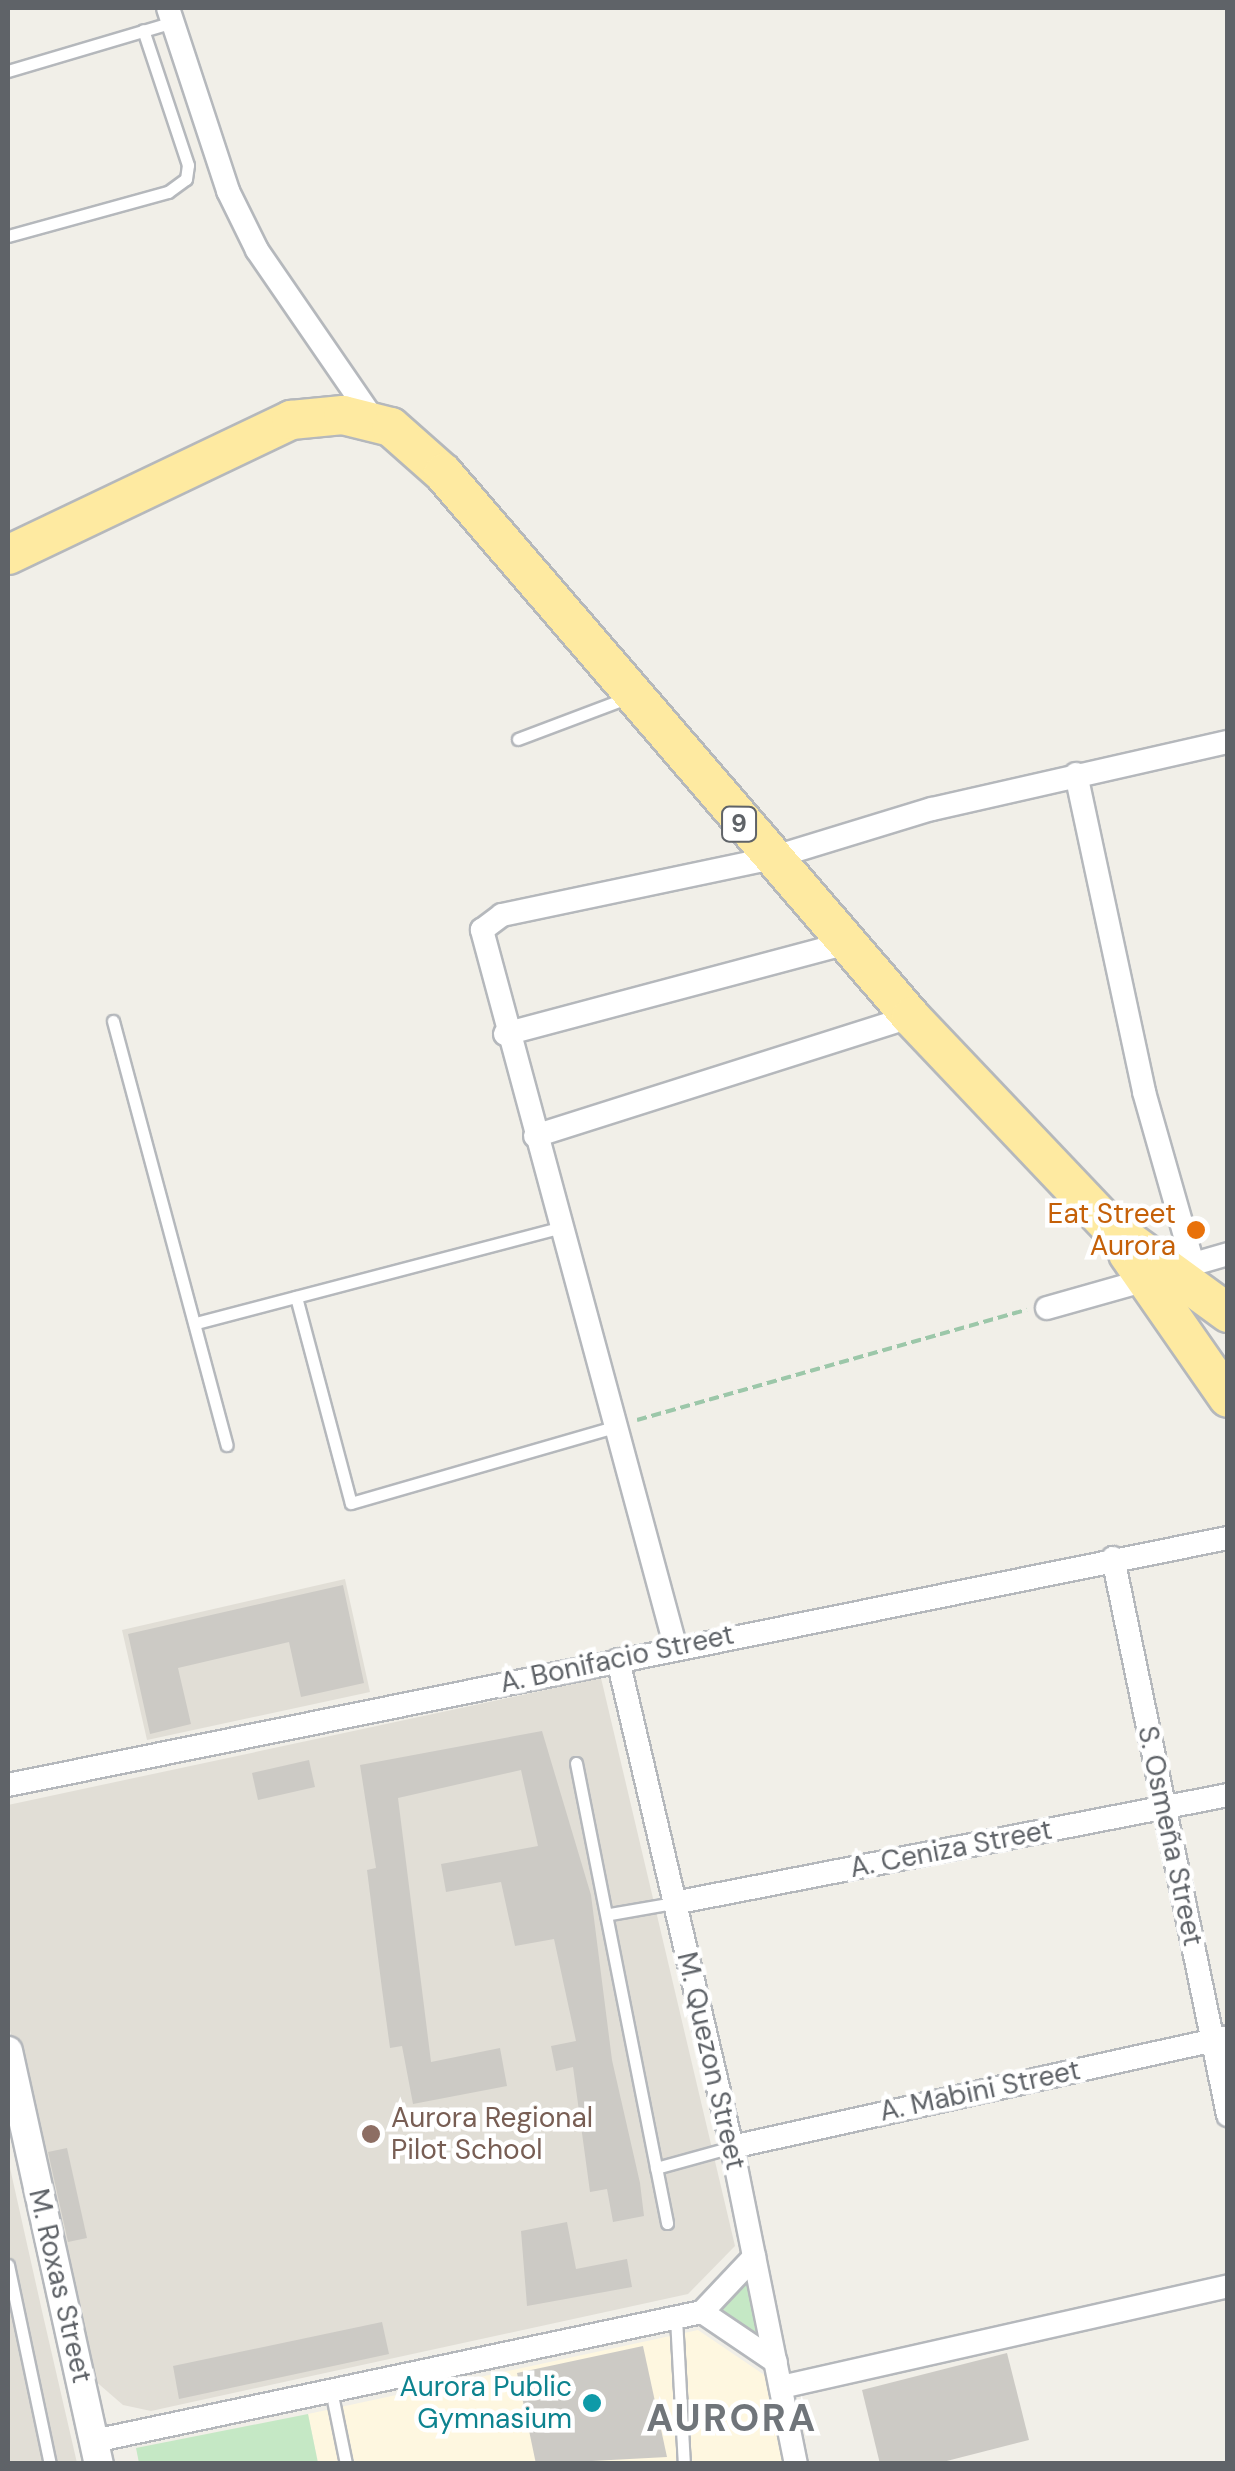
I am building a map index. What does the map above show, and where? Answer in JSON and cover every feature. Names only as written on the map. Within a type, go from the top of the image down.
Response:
[{"type":"highway","points":[[8,555],[292,420],[373,420]]},
{"type":"highway","name":"9","points":[[373,420],[444,473],[843,944],[1110,1227],[1228,1313]]},
{"type":"highway","name":"9","points":[[1169,1272],[1228,1398]]},
{"type":"street","points":[[171,15],[228,190],[256,250],[373,420]]},
{"type":"street","points":[[675,1645],[620,1425],[480,942],[490,922],[768,859],[1076,774],[1228,742]]},
{"type":"street","points":[[1076,774],[1144,1092],[1169,1272]]},
{"type":"street","points":[[505,1034],[843,944]]},
{"type":"street","points":[[535,1136],[911,1017]]},
{"type":"street","points":[[1047,1308],[1228,1254]]},
{"type":"street","name":"A. Bonifacio Street","points":[[8,1785],[675,1645],[1228,1538]]},
{"type":"street","name":"S. Osmeña Street","points":[[1113,1558],[1164,1807],[1220,2039],[1228,2115]]},
{"type":"street","name":"M. Quezon Street","points":[[618,1660],[732,2147],[796,2464]]},
{"type":"street","name":"A. Ceniza Street","points":[[674,1903],[1228,1795]]},
{"type":"street","name":"A. Mabini Street","points":[[732,2147],[1220,2039]]},
{"type":"street","name":"M. Roxas Street","points":[[8,2051],[97,2452]]},
{"type":"street","points":[[97,2452],[331,2390],[702,2312],[754,2257]]},
{"type":"street","points":[[780,2386],[1228,2286]]},
{"type":"street","points":[[702,2312],[776,2362]]},
{"type":"lane","points":[[8,70],[142,30],[171,15]]},
{"type":"lane","points":[[8,236],[168,192],[186,179],[188,165],[142,30]]},
{"type":"lane","points":[[518,739],[634,696]]},
{"type":"lane","points":[[113,1021],[200,1322],[228,1446]]},
{"type":"lane","points":[[200,1322],[561,1227]]},
{"type":"lane","points":[[296,1296],[351,1503],[620,1425]]},
{"type":"lane","points":[[576,1763],[610,1914],[667,2222]]},
{"type":"lane","points":[[610,1914],[674,1903]]},
{"type":"lane","points":[[656,2168],[732,2147]]},
{"type":"lane","points":[[8,2265],[50,2464]]},
{"type":"lane","points":[[676,2318],[684,2464]]},
{"type":"lane","points":[[331,2390],[346,2464]]},
{"type":"path","points":[[620,1425],[1002,1313],[1047,1308]]},
{"type":"shaded area","points":[[345,1579],[370,1692],[147,1740],[122,1630]]},
{"type":"shaded area","name":"Aurora Regional Pilot School","points":[[601,1678],[735,2246],[688,2294],[151,2411],[123,2405],[93,2379],[8,2022],[8,1805]]},
{"type":"shaded area","points":[[8,2159],[42,2311],[77,2463],[8,2463]]},
{"type":"shaded area","points":[[698,2330],[766,2376],[783,2463],[318,2463],[308,2414]]},
{"type":"green space","points":[[749,2274],[763,2344],[714,2309]]},
{"type":"green space","points":[[308,2414],[318,2463],[139,2463],[136,2448]]},
{"type":"building","points":[[343,1585],[364,1683],[301,1697],[289,1642],[178,1668],[191,1724],[150,1734],[128,1634]]},
{"type":"building","points":[[542,1731],[591,1895],[612,2060],[640,2183],[644,2216],[613,2222],[607,2189],[590,2192],[573,2067],[556,2071],[551,2046],[576,2041],[554,1939],[515,1946],[501,1882],[446,1892],[441,1864],[538,1846],[521,1770],[398,1798],[431,2062],[500,2048],[507,2086],[413,2104],[402,2046],[390,2048],[367,1870],[376,1868],[360,1765]]},
{"type":"building","points":[[309,1760],[315,1787],[258,1800],[252,1773]]},
{"type":"building","points":[[67,2148],[87,2238],[68,2242],[48,2152]]},
{"type":"building","points":[[567,2222],[576,2269],[627,2259],[632,2287],[527,2306],[521,2231]]},
{"type":"building","points":[[382,2322],[389,2354],[179,2399],[173,2366]]},
{"type":"building","name":"Aurora Public Gymnasium","points":[[643,2346],[667,2457],[536,2464],[517,2373]]},
{"type":"building","points":[[1007,2353],[1029,2440],[935,2464],[880,2464],[862,2390]]},
{"type":"place","name":"Eat Street Aurora","points":[[1196,1230]]},
{"type":"place","name":"Aurora Regional Pilot School","points":[[371,2134]]},
{"type":"place","name":"Aurora Public Gymnasium","points":[[592,2403]]},
{"type":"district","name":"AURORA","points":[[732,2419]]}]
